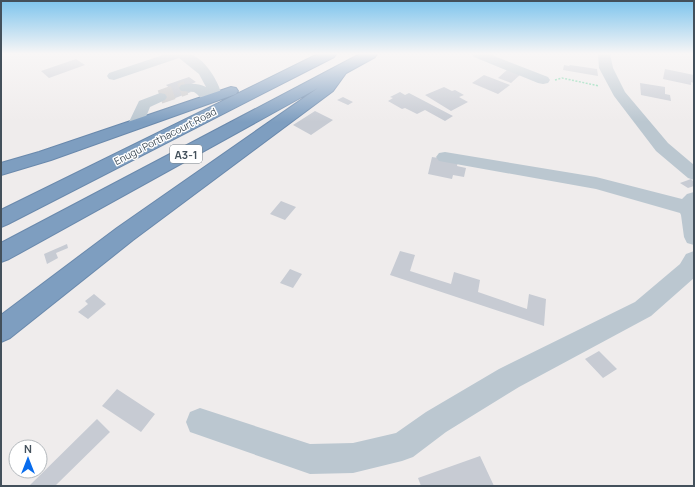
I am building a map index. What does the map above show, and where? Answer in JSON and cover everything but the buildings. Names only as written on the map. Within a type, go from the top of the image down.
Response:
[{"type":"highway","points":[[1,169],[45,156],[212,97],[277,77]]},
{"type":"highway","name":"Enugu Porthacourt Road","points":[[1,219],[283,77]]},
{"type":"highway","name":"A3-1","points":[[1,253],[329,77]]},
{"type":"highway","points":[[1,330],[125,234],[328,88],[336,77]]},
{"type":"street","points":[[186,88],[194,87],[202,89],[212,97],[214,85],[209,77]]},
{"type":"street","points":[[535,77],[543,80]]},
{"type":"street","points":[[610,77],[617,90],[662,147],[694,174]]},
{"type":"street","points":[[136,124],[144,104],[160,97]]},
{"type":"street","points":[[445,157],[596,183],[623,189],[666,203],[690,203],[694,237]]},
{"type":"street","points":[[200,422],[310,459],[353,458],[402,446],[436,422],[509,378],[643,309],[688,270],[694,260]]},
{"type":"path","points":[[543,80],[551,81],[562,78],[617,90]]},
{"type":"tunnel","points":[[160,97],[186,88]]}]
